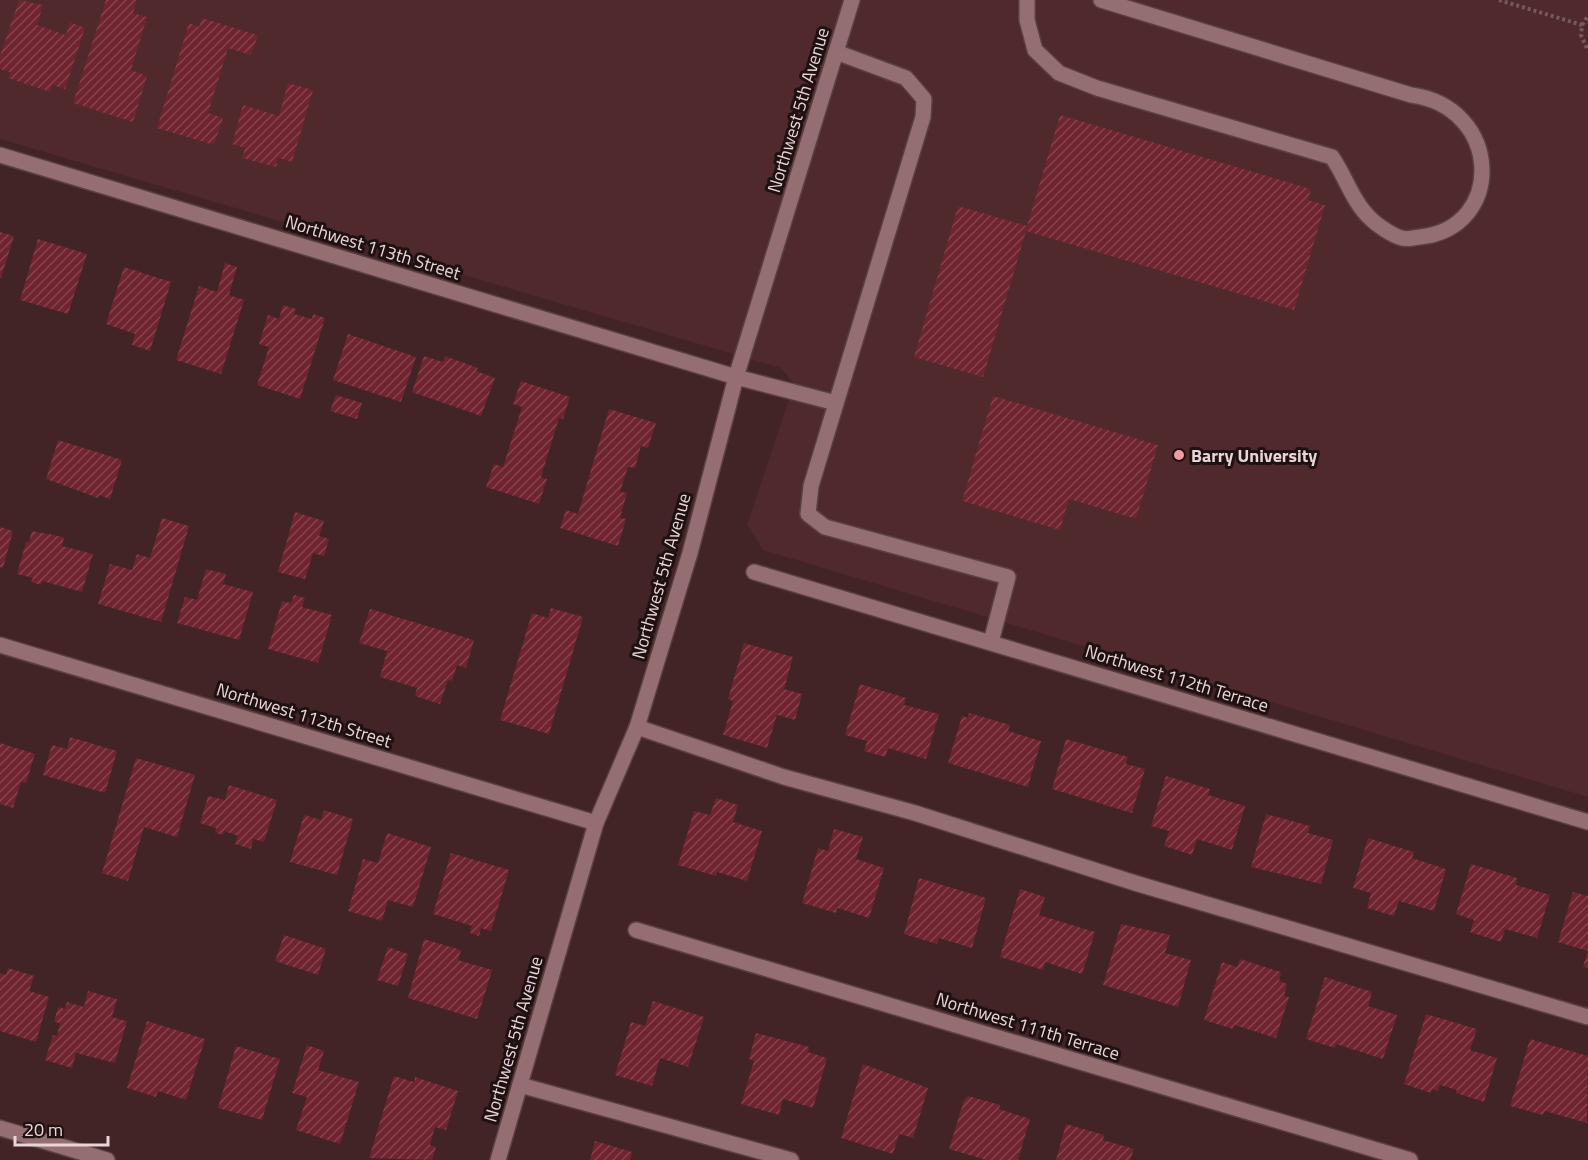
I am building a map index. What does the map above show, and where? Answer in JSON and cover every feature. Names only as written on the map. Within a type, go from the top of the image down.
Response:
[{"type":"street","name":"Northwest 5th Avenue","points":[[498,1160],[596,823],[637,727],[690,553],[736,377],[852,0]]},
{"type":"street","points":[[1027,0],[1028,20],[1035,50],[1059,73],[1097,88],[1332,157],[1346,177],[1356,200],[1371,220],[1402,238],[1434,235],[1453,226],[1475,200],[1482,167],[1476,137],[1455,111],[1438,102],[1101,0]]},
{"type":"street","points":[[836,52],[906,78],[924,99],[923,117],[811,486],[808,514],[825,527],[1008,577],[991,642]]},
{"type":"street","name":"Northwest 113th Street","points":[[0,155],[736,377],[836,403]]},
{"type":"street","name":"Northwest 112th Terrace","points":[[754,572],[1588,822]]},
{"type":"street","name":"Northwest 112th Street","points":[[0,645],[596,823]]},
{"type":"street","points":[[637,727],[784,777],[915,813],[1135,883],[1588,1017]]},
{"type":"street","name":"Northwest 111th Terrace","points":[[636,930],[1410,1160]]},
{"type":"street","points":[[520,1084],[791,1160]]},
{"type":"street","points":[[0,1128],[107,1160]]},
{"type":"path","points":[[1499,0],[1582,25]]},
{"type":"path","points":[[1588,16],[1582,25],[1581,35],[1588,51]]},
{"type":"shaded area","name":"Barry University","points":[[0,0],[1588,0],[1588,797],[763,550],[747,525],[794,384],[781,368],[0,139]]},
{"type":"building","points":[[19,0],[43,5],[37,25],[66,35],[70,22],[85,28],[65,89],[52,85],[50,92],[8,78],[10,72],[0,69],[0,56]]},
{"type":"building","points":[[106,0],[137,0],[133,13],[147,17],[131,70],[147,76],[133,122],[73,103]]},
{"type":"building","points":[[202,18],[258,35],[251,55],[228,48],[208,113],[223,118],[214,145],[157,128],[189,23],[199,27]]},
{"type":"building","points":[[288,83],[313,90],[292,162],[278,158],[276,167],[242,158],[245,148],[232,144],[243,105],[279,116]]},
{"type":"building","points":[[1060,115],[1311,189],[1308,200],[1325,205],[1294,310],[1026,231],[983,377],[914,357],[958,206],[1027,226]]},
{"type":"building","points":[[0,232],[14,236],[1,278],[0,278]]},
{"type":"building","points":[[38,239],[87,254],[68,314],[20,300]]},
{"type":"building","points":[[225,263],[237,267],[229,295],[244,300],[221,374],[176,360],[199,286],[217,292]]},
{"type":"building","points":[[124,267],[171,282],[150,351],[132,345],[135,334],[106,324]]},
{"type":"building","points":[[283,305],[296,309],[294,314],[312,319],[313,314],[325,318],[300,399],[257,385],[269,347],[259,344],[268,315],[279,319]]},
{"type":"building","points":[[348,334],[416,357],[401,402],[333,380]]},
{"type":"building","points":[[424,356],[443,362],[445,356],[478,368],[476,371],[495,378],[481,416],[412,392]]},
{"type":"building","points":[[521,381],[570,397],[563,419],[559,418],[541,477],[547,479],[539,504],[486,487],[494,464],[503,467],[522,407],[513,404]]},
{"type":"building","points":[[336,395],[362,403],[357,419],[330,411]]},
{"type":"building","points":[[993,396],[1158,445],[1136,519],[1069,499],[1060,530],[962,501]]},
{"type":"building","points":[[609,409],[656,423],[648,448],[641,446],[635,468],[628,467],[620,492],[627,493],[620,518],[626,519],[618,546],[560,528],[566,510],[578,514]]},
{"type":"building","points":[[58,440],[122,460],[110,499],[99,495],[98,498],[46,479]]},
{"type":"building","points":[[295,512],[324,521],[319,536],[329,539],[324,556],[313,553],[305,579],[278,572]]},
{"type":"building","points":[[162,518],[189,526],[161,622],[98,604],[110,564],[132,570],[137,554],[150,558]]},
{"type":"building","points":[[0,527],[13,531],[3,568],[0,567]]},
{"type":"building","points":[[32,531],[64,537],[62,546],[93,554],[82,592],[42,581],[41,585],[31,582],[33,578],[17,574],[26,542],[29,542]]},
{"type":"building","points":[[206,569],[226,574],[223,584],[253,592],[239,640],[177,623],[185,597],[197,600]]},
{"type":"building","points":[[294,595],[305,598],[302,607],[332,615],[318,663],[268,649],[282,601],[291,603]]},
{"type":"building","points":[[551,608],[583,617],[549,734],[500,720],[532,613],[548,618]]},
{"type":"building","points":[[370,609],[474,640],[466,668],[457,665],[452,681],[448,680],[440,704],[415,696],[417,688],[380,677],[387,651],[359,643]]},
{"type":"building","points":[[744,643],[793,657],[784,689],[802,694],[795,720],[777,715],[767,748],[723,735],[733,701],[728,699]]},
{"type":"building","points":[[860,684],[906,698],[904,705],[939,714],[926,759],[888,748],[885,757],[864,751],[867,741],[845,735]]},
{"type":"building","points":[[969,713],[1010,725],[1008,731],[1041,741],[1028,787],[948,763],[962,716],[968,718]]},
{"type":"building","points":[[70,737],[117,751],[105,793],[43,775],[52,745],[67,749]]},
{"type":"building","points":[[1066,739],[1128,757],[1126,764],[1145,769],[1132,813],[1052,789]]},
{"type":"building","points":[[0,743],[35,754],[26,783],[21,782],[13,808],[0,804]]},
{"type":"building","points":[[136,758],[195,775],[177,837],[144,827],[128,881],[102,873]]},
{"type":"building","points":[[1166,776],[1210,789],[1208,795],[1245,806],[1232,850],[1197,839],[1192,855],[1164,846],[1169,831],[1151,826]]},
{"type":"building","points":[[229,785],[277,800],[264,842],[253,839],[251,849],[235,844],[238,836],[224,831],[223,835],[215,833],[216,828],[200,823],[208,796],[225,800]]},
{"type":"building","points":[[716,798],[738,805],[733,822],[762,831],[747,881],[717,872],[716,876],[678,865],[694,811],[710,815]]},
{"type":"building","points":[[324,810],[353,819],[337,875],[290,862],[304,815],[321,820]]},
{"type":"building","points":[[1266,814],[1310,826],[1308,833],[1333,840],[1321,884],[1251,867]]},
{"type":"building","points":[[834,829],[863,837],[856,859],[884,868],[869,918],[837,908],[836,913],[802,903],[818,848],[828,851]]},
{"type":"building","points":[[387,833],[431,847],[413,907],[388,900],[382,921],[348,911],[363,859],[378,863]]},
{"type":"building","points":[[1368,838],[1414,852],[1412,858],[1446,869],[1434,911],[1399,901],[1394,916],[1367,908],[1371,893],[1353,888]]},
{"type":"building","points":[[451,853],[509,870],[491,931],[481,928],[479,936],[470,933],[472,926],[433,914]]},
{"type":"building","points":[[1471,864],[1517,878],[1516,885],[1550,895],[1537,938],[1505,929],[1501,942],[1470,932],[1474,920],[1456,914]]},
{"type":"building","points":[[919,878],[986,898],[972,948],[939,938],[937,944],[904,934]]},
{"type":"building","points":[[1020,889],[1045,897],[1039,915],[1095,932],[1082,974],[1045,962],[1043,970],[1000,957]]},
{"type":"building","points":[[1573,892],[1588,896],[1588,951],[1558,942]]},
{"type":"building","points":[[1121,924],[1170,935],[1165,953],[1191,960],[1178,1007],[1103,985]]},
{"type":"building","points":[[284,935],[326,949],[318,975],[275,961]]},
{"type":"building","points":[[424,939],[461,950],[458,960],[492,970],[477,1019],[408,998]]},
{"type":"building","points":[[388,947],[408,954],[398,986],[377,980]]},
{"type":"building","points":[[1588,953],[1588,968],[1583,967]]},
{"type":"building","points":[[1240,959],[1281,972],[1279,981],[1287,984],[1284,996],[1289,997],[1276,1038],[1234,1025],[1233,1029],[1204,1020],[1222,962],[1237,967]]},
{"type":"building","points":[[8,968],[34,976],[29,991],[49,997],[36,1042],[0,1031],[0,973],[6,975]]},
{"type":"building","points":[[1325,977],[1372,992],[1368,1006],[1397,1015],[1383,1059],[1336,1044],[1335,1048],[1306,1039]]},
{"type":"building","points":[[88,991],[117,999],[112,1017],[127,1021],[115,1063],[76,1053],[72,1068],[45,1060],[53,1035],[57,1036],[60,1023],[54,1022],[58,1007],[65,1009],[67,1002],[84,1007]]},
{"type":"building","points":[[653,1001],[704,1017],[688,1067],[660,1058],[652,1086],[615,1075],[631,1022],[645,1026]]},
{"type":"building","points":[[1426,1014],[1477,1029],[1470,1050],[1497,1058],[1484,1102],[1440,1085],[1438,1091],[1432,1089],[1431,1093],[1404,1084]]},
{"type":"building","points":[[147,1021],[205,1039],[186,1100],[158,1091],[156,1097],[127,1088]]},
{"type":"building","points":[[756,1033],[809,1047],[808,1052],[827,1058],[813,1108],[783,1099],[779,1115],[741,1104],[754,1061],[749,1059]]},
{"type":"building","points":[[1530,1039],[1588,1056],[1587,1123],[1545,1111],[1543,1115],[1510,1106]]},
{"type":"building","points":[[307,1045],[324,1051],[318,1070],[359,1082],[340,1144],[296,1130],[307,1097],[292,1093]]},
{"type":"building","points":[[236,1046],[280,1059],[262,1120],[218,1108]]},
{"type":"building","points":[[863,1064],[928,1088],[913,1138],[899,1134],[893,1154],[841,1138]]},
{"type":"building","points":[[394,1076],[414,1082],[415,1077],[458,1091],[446,1130],[435,1127],[430,1145],[436,1147],[432,1160],[369,1158]]},
{"type":"building","points":[[968,1096],[1000,1105],[999,1109],[1030,1119],[1018,1160],[986,1160],[949,1149],[964,1100]]},
{"type":"building","points":[[1066,1124],[1104,1135],[1103,1140],[1134,1149],[1130,1160],[1056,1160]]},
{"type":"building","points":[[595,1141],[632,1152],[630,1160],[590,1160]]},
{"type":"place","name":"Barry University","points":[[1179,455]]}]
